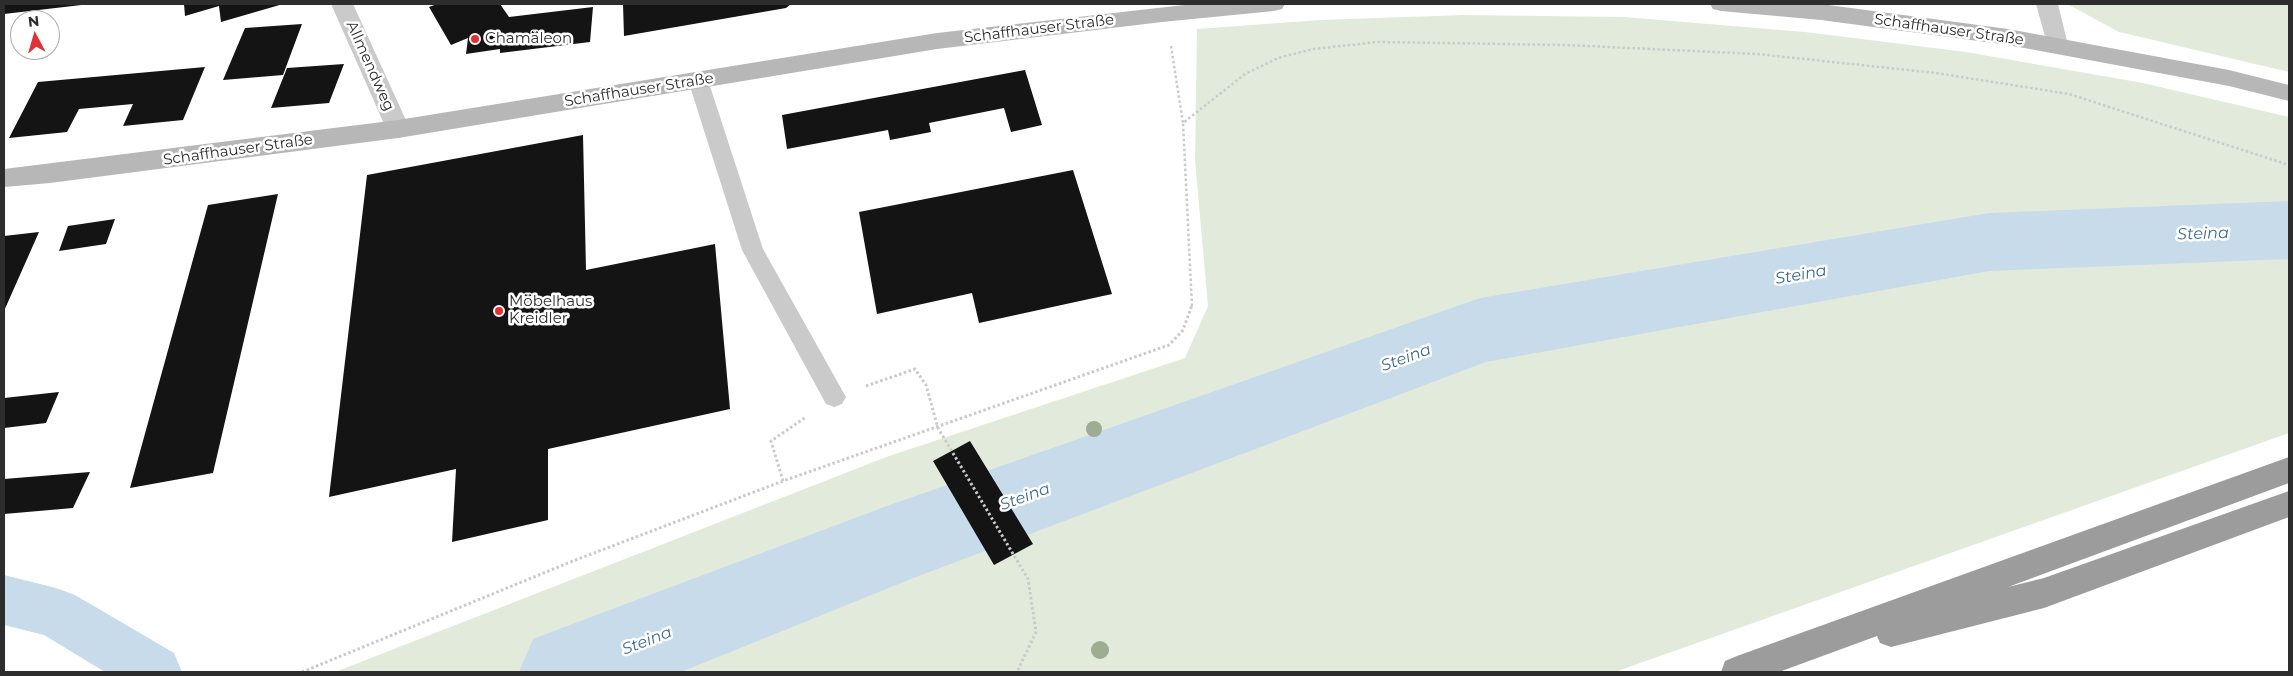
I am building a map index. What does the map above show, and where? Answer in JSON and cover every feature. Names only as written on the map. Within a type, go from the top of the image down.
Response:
[{"type":"highway","points":[[1743,670],[2289,470]]},
{"type":"highway","points":[[1743,670],[2044,593],[2289,504]]},
{"type":"main road","name":"Schaffhauser Straße","points":[[4,178],[50,174],[398,129],[938,41],[1162,14],[1274,4]]},
{"type":"main road","name":"Schaffhauser Straße","points":[[1721,4],[1831,14],[2058,45],[2229,78],[2289,93]]},
{"type":"street","name":"Allmendweg","points":[[342,4],[398,129]]},
{"type":"street","points":[[2047,4],[2058,45]]},
{"type":"lane","points":[[698,80],[753,250],[834,397]]},
{"type":"path","points":[[302,672],[573,561],[782,481],[885,444],[938,428],[1169,345],[1183,330],[1192,307],[1183,123],[1174,56],[1162,14]]},
{"type":"path","points":[[1183,123],[1245,74],[1278,58],[1313,49],[1378,42],[1566,45],[1757,54],[1936,73],[2059,93],[2289,165]]},
{"type":"path","points":[[782,481],[771,441],[834,397],[916,369],[926,385],[938,428],[1028,578],[1036,632],[1017,672]]},
{"type":"green space","points":[[2067,4],[2289,4],[2289,72],[2119,32]]},
{"type":"green space","points":[[1464,15],[1624,17],[1805,32],[1966,52],[2143,83],[2289,117],[2289,433],[1615,672],[335,672],[889,456],[1185,358],[1208,306],[1195,160],[1197,29],[1320,20]]},
{"type":"building","points":[[4,4],[90,4],[38,10],[10,10],[10,13],[4,14]]},
{"type":"building","points":[[184,4],[283,4],[221,22],[219,6],[185,16]]},
{"type":"building","points":[[437,4],[500,4],[509,17],[593,7],[590,42],[500,53],[500,49],[466,54],[468,38],[451,45],[429,7]]},
{"type":"building","points":[[623,4],[791,4],[786,8],[624,36]]},
{"type":"building","points":[[302,24],[283,75],[223,80],[245,28]]},
{"type":"building","points":[[344,64],[329,103],[271,108],[287,68]]},
{"type":"building","points":[[205,67],[183,120],[123,126],[133,104],[79,109],[67,132],[9,138],[38,82]]},
{"type":"building","points":[[1025,70],[1042,125],[1011,132],[1004,108],[929,123],[931,132],[890,140],[888,130],[787,149],[782,115]]},
{"type":"building","points":[[583,135],[586,270],[715,244],[730,409],[548,449],[548,520],[452,542],[456,469],[329,497],[367,175]]},
{"type":"building","points":[[1073,170],[1112,294],[979,323],[972,293],[877,314],[859,212]]},
{"type":"building","points":[[278,194],[213,473],[130,488],[208,205]]},
{"type":"building","points":[[115,219],[106,244],[59,251],[68,226]]},
{"type":"building","points":[[39,232],[4,311],[4,236]]},
{"type":"building","points":[[59,392],[46,423],[4,428],[4,398]]},
{"type":"building","points":[[970,441],[1033,544],[994,565],[933,461]]},
{"type":"building","points":[[90,472],[73,508],[4,514],[4,479]]},
{"type":"waterway","name":"Steina","points":[[567,672],[887,547],[1480,331],[1989,242],[2289,230]]},
{"type":"waterway","points":[[4,600],[56,613],[155,672]]},
{"type":"place","name":"Chamäleon","points":[[475,39]]},
{"type":"place","name":"Möbelhaus Kreidler","points":[[499,311]]}]
